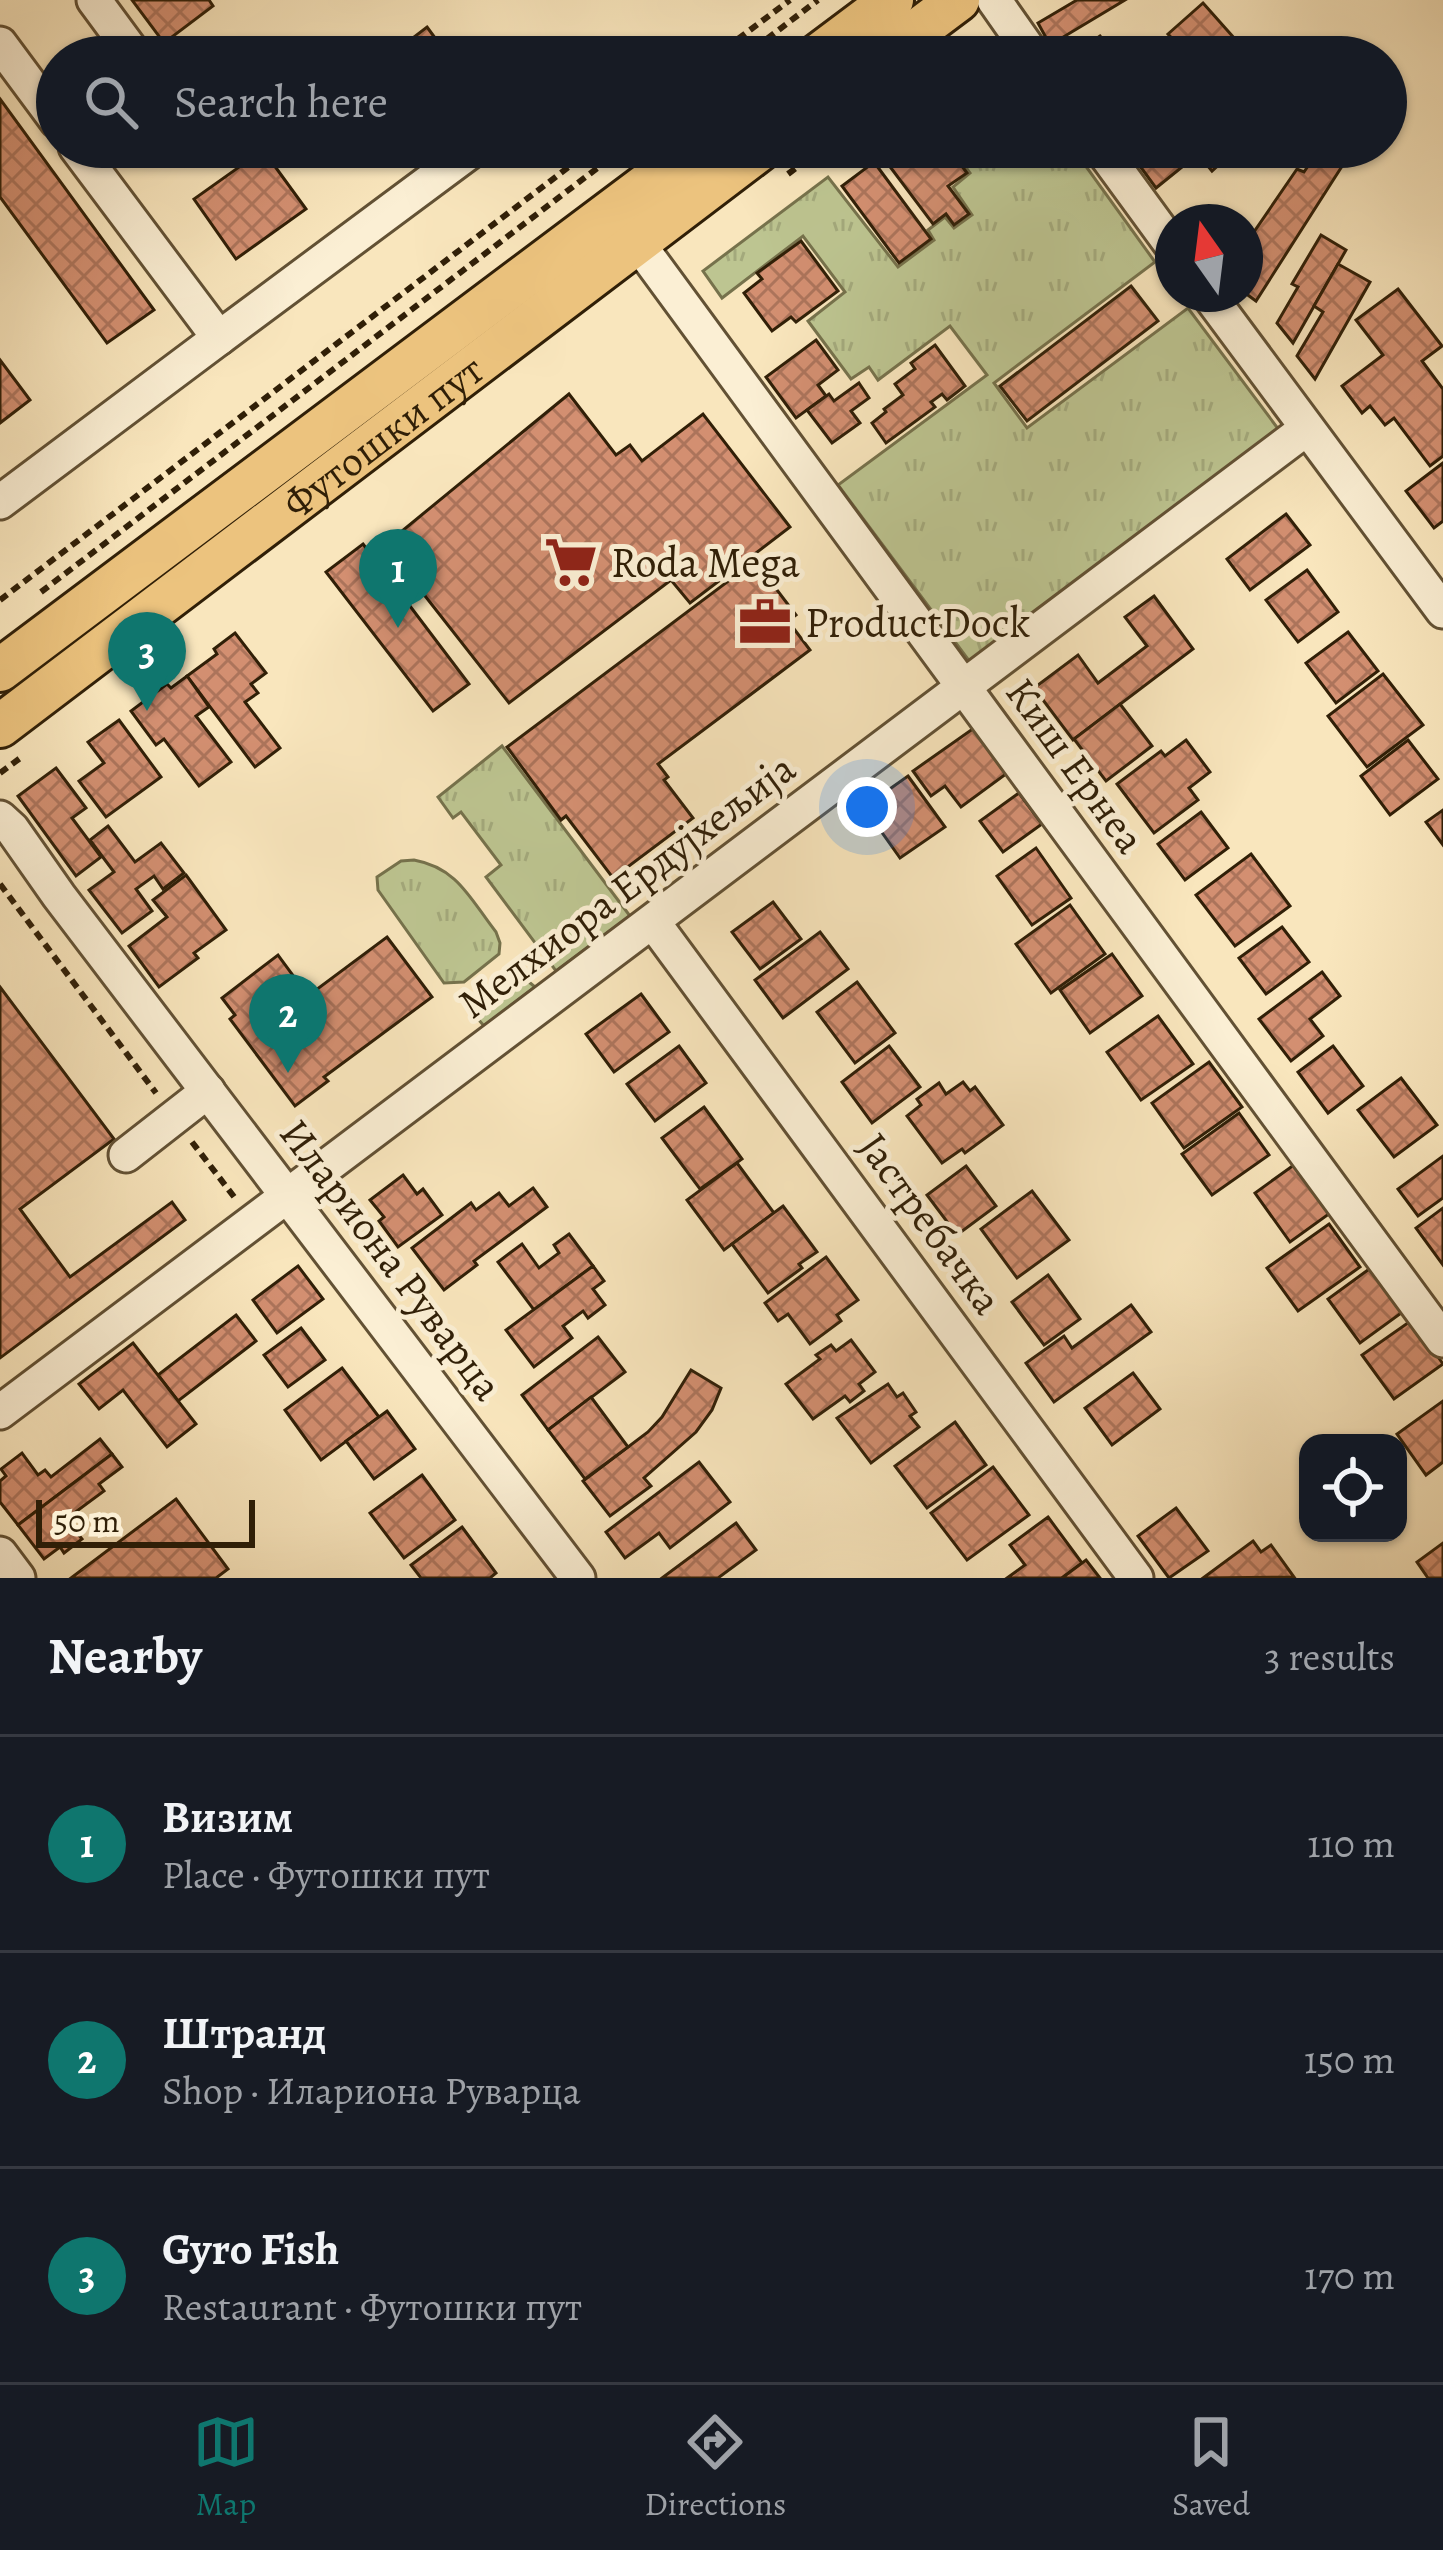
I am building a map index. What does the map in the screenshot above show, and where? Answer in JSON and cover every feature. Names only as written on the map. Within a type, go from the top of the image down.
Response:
[{"type":"main road","points":[[844,36],[892,0]]},
{"type":"main road","points":[[911,36],[958,0]]},
{"type":"main road","name":"Футошки пут","points":[[0,670],[669,168]]},
{"type":"main road","name":"Футошки пут","points":[[4,784],[637,242],[735,168]]},
{"type":"street","points":[[94,0],[121,36]]},
{"type":"street","points":[[994,0],[1019,36]]},
{"type":"street","points":[[0,44],[36,93]]},
{"type":"street","points":[[92,168],[219,338]]},
{"type":"street","points":[[2,496],[448,168]]},
{"type":"street","points":[[1115,168],[1155,222]]},
{"type":"street","name":"Киш Ернеа","points":[[637,242],[1443,1340]]},
{"type":"street","points":[[1221,312],[1439,599]]},
{"type":"street","name":"Мелхиора Ердујхељија","points":[[0,1412],[1306,429]]},
{"type":"street","name":"Илариона Руварца","points":[[4,784],[59,896],[578,1578]]},
{"type":"street","name":"Јастребачка","points":[[653,922],[1136,1578]]},
{"type":"street","points":[[126,1155],[208,1091]]},
{"type":"street","points":[[0,1554],[18,1578]]},
{"type":"path","points":[[742,36],[790,0]]},
{"type":"path","points":[[771,36],[818,0]]},
{"type":"path","points":[[0,600],[568,168]]},
{"type":"path","points":[[34,599],[597,168]]},
{"type":"path","points":[[0,773],[4,784]]},
{"type":"path","points":[[0,884],[252,1221]]},
{"type":"green space","points":[[966,168],[1087,168],[1155,262],[994,383],[1027,428],[1183,312],[1191,312],[1279,430],[970,662],[838,485],[987,375],[950,326],[878,380],[869,367],[851,379],[808,321],[845,292],[803,236],[722,298],[703,271],[828,177],[898,267],[934,240],[928,230],[945,217],[954,228],[972,215],[953,187],[970,173]]},
{"type":"green space","points":[[502,746],[630,916],[556,971],[486,877],[501,865],[461,812],[453,818],[438,797]]},
{"type":"green space","points":[[414,860],[452,878],[496,932],[499,954],[464,982],[444,983],[378,890],[377,877],[401,861]]},
{"type":"green space","points":[[517,972],[535,987],[484,1026],[466,1005],[505,974]]},
{"type":"building","points":[[132,0],[209,0],[213,6],[173,36],[159,36]]},
{"type":"building","points":[[1077,0],[1125,0],[1065,36],[1045,36],[1038,23]]},
{"type":"building","points":[[1203,3],[1232,36],[1170,36]]},
{"type":"building","points":[[0,99],[36,148],[36,168],[50,168],[154,310],[107,343],[0,197]]},
{"type":"building","points":[[238,168],[276,168],[306,209],[236,259],[194,199]]},
{"type":"building","points":[[866,168],[878,168],[931,239],[899,263],[842,186]]},
{"type":"building","points":[[891,168],[963,168],[967,173],[948,186],[969,214],[954,225],[946,214],[933,224]]},
{"type":"building","points":[[1141,168],[1181,168],[1156,188]]},
{"type":"building","points":[[1341,168],[1263,290],[1263,219],[1297,169]]},
{"type":"building","points":[[1321,235],[1346,250],[1293,343],[1277,323],[1298,287],[1292,284]]},
{"type":"building","points":[[801,241],[838,291],[796,322],[791,317],[772,331],[744,293],[762,279],[757,273]]},
{"type":"building","points":[[1338,264],[1370,282],[1315,379],[1297,356],[1323,312],[1314,306]]},
{"type":"building","points":[[1131,286],[1158,321],[1027,421],[1000,386]]},
{"type":"building","points":[[1398,289],[1442,346],[1422,361],[1443,389],[1443,456],[1430,466],[1394,418],[1385,425],[1370,406],[1362,413],[1342,386],[1383,355],[1356,320]]},
{"type":"building","points":[[816,340],[838,370],[818,385],[826,396],[796,418],[766,377]]},
{"type":"building","points":[[935,345],[965,386],[947,400],[942,394],[931,402],[935,407],[886,443],[872,423],[903,395],[895,384],[915,369],[911,363]]},
{"type":"building","points":[[0,360],[30,400],[0,423]]},
{"type":"building","points":[[859,383],[869,398],[851,411],[860,423],[832,443],[807,410],[829,394],[834,401]]},
{"type":"building","name":"Roda Mega","points":[[569,394],[616,455],[630,445],[642,461],[703,414],[790,527],[690,603],[671,580],[509,703],[385,545]]},
{"type":"building","points":[[1443,463],[1443,521],[1434,528],[1406,491]]},
{"type":"building","points":[[1286,514],[1310,545],[1250,590],[1227,559]]},
{"type":"building","points":[[363,544],[469,684],[433,711],[326,572]]},
{"type":"building","points":[[755,561],[796,615],[788,621],[810,650],[658,764],[668,777],[664,780],[693,818],[613,878],[566,816],[561,820],[507,747]]},
{"type":"building","points":[[1307,570],[1338,612],[1298,642],[1266,600]]},
{"type":"building","points":[[1154,596],[1193,649],[1073,740],[1034,688],[1078,655],[1098,683],[1147,646],[1125,617]]},
{"type":"building","points":[[1348,632],[1378,671],[1336,703],[1306,663]]},
{"type":"building","points":[[235,633],[266,673],[251,684],[258,693],[245,702],[280,748],[255,767],[187,676],[217,654],[214,649]]},
{"type":"building","points":[[1383,674],[1423,725],[1367,767],[1328,716]]},
{"type":"building","points":[[187,676],[209,707],[196,716],[231,762],[199,786],[164,739],[156,745],[131,711],[167,684],[171,688]]},
{"type":"building","points":[[1120,704],[1152,746],[1106,781],[1074,739]]},
{"type":"building","points":[[119,720],[161,777],[106,817],[79,781],[104,763],[88,742]]},
{"type":"building","points":[[974,728],[1006,774],[961,807],[945,786],[931,796],[913,771]]},
{"type":"building","points":[[1186,740],[1210,772],[1189,788],[1198,800],[1154,833],[1117,784],[1161,751],[1165,756]]},
{"type":"building","points":[[1408,740],[1438,779],[1390,815],[1361,776]]},
{"type":"building","points":[[56,768],[86,808],[72,818],[101,857],[76,876],[18,796]]},
{"type":"building","points":[[908,776],[945,827],[900,858],[864,807]]},
{"type":"building","points":[[1019,793],[1042,824],[1003,852],[980,821]]},
{"type":"building","points":[[1443,810],[1443,845],[1426,822]]},
{"type":"building","points":[[1201,812],[1228,848],[1185,880],[1158,844]]},
{"type":"building","points":[[108,826],[135,862],[161,843],[184,873],[163,889],[154,876],[136,889],[152,911],[122,933],[89,890],[114,872],[90,840]]},
{"type":"building","points":[[1036,848],[1071,898],[1032,925],[997,876]]},
{"type":"building","points":[[1251,854],[1290,906],[1235,946],[1196,895]]},
{"type":"building","points":[[186,875],[226,930],[159,987],[129,946],[167,917],[153,900]]},
{"type":"building","points":[[773,902],[801,939],[760,969],[732,932]]},
{"type":"building","points":[[1070,905],[1105,954],[1051,993],[1016,944]]},
{"type":"building","points":[[1282,927],[1309,962],[1266,994],[1239,958]]},
{"type":"building","points":[[820,932],[848,969],[783,1018],[755,980]]},
{"type":"building","points":[[387,937],[432,997],[324,1077],[328,1081],[295,1106],[230,1019],[235,1015],[222,998],[278,955],[308,996]]},
{"type":"building","points":[[1112,954],[1142,996],[1090,1033],[1060,990]]},
{"type":"building","points":[[1322,972],[1340,996],[1310,1019],[1323,1036],[1291,1061],[1259,1019]]},
{"type":"building","points":[[857,982],[895,1033],[855,1063],[817,1012]]},
{"type":"building","points":[[0,987],[114,1139],[20,1209],[70,1277],[172,1202],[185,1220],[0,1358]]},
{"type":"building","points":[[641,994],[669,1032],[614,1072],[586,1034]]},
{"type":"building","points":[[1158,1016],[1193,1064],[1141,1100],[1107,1052]]},
{"type":"building","points":[[679,1046],[706,1083],[655,1121],[627,1084]]},
{"type":"building","points":[[889,1046],[920,1087],[872,1123],[842,1082]]},
{"type":"building","points":[[1333,1046],[1363,1086],[1328,1113],[1298,1072]]},
{"type":"building","points":[[1209,1062],[1242,1107],[1184,1148],[1152,1103]]},
{"type":"building","points":[[1401,1078],[1437,1125],[1394,1157],[1358,1110]]},
{"type":"building","points":[[963,1082],[970,1091],[975,1087],[1003,1125],[965,1153],[962,1149],[942,1163],[907,1116],[921,1105],[917,1099],[939,1083],[946,1094]]},
{"type":"building","points":[[704,1107],[742,1159],[700,1189],[662,1138]]},
{"type":"building","points":[[1239,1113],[1269,1155],[1212,1195],[1182,1154]]},
{"type":"building","points":[[1443,1156],[1443,1198],[1418,1216],[1398,1189]]},
{"type":"building","points":[[1298,1162],[1333,1211],[1290,1242],[1255,1193]]},
{"type":"building","points":[[737,1163],[774,1213],[724,1250],[687,1200]]},
{"type":"building","points":[[966,1166],[996,1206],[957,1235],[927,1195]]},
{"type":"building","points":[[403,1175],[417,1194],[423,1189],[442,1215],[398,1247],[370,1200]]},
{"type":"building","points":[[533,1188],[547,1207],[474,1261],[477,1265],[444,1290],[412,1248],[471,1203],[476,1210],[499,1193],[509,1206]]},
{"type":"building","points":[[1032,1191],[1069,1240],[1017,1278],[981,1229]]},
{"type":"building","points":[[783,1206],[817,1252],[768,1293],[732,1244]]},
{"type":"building","points":[[1443,1208],[1443,1265],[1416,1228]]},
{"type":"building","points":[[1329,1224],[1360,1267],[1298,1311],[1267,1268]]},
{"type":"building","points":[[569,1234],[593,1266],[534,1310],[498,1262],[522,1244],[539,1268],[559,1253],[554,1245]]},
{"type":"building","points":[[826,1257],[858,1300],[837,1315],[841,1321],[810,1344],[788,1314],[778,1321],[765,1303]]},
{"type":"building","points":[[298,1266],[323,1299],[277,1333],[253,1300]]},
{"type":"building","points":[[593,1266],[604,1281],[593,1289],[605,1305],[588,1318],[583,1311],[563,1326],[572,1338],[534,1367],[506,1330]]},
{"type":"building","points":[[1372,1267],[1404,1311],[1360,1343],[1328,1299]]},
{"type":"building","points":[[1048,1275],[1080,1319],[1044,1345],[1012,1302]]},
{"type":"building","points":[[1131,1305],[1151,1332],[1054,1402],[1026,1363],[1064,1336],[1072,1348]]},
{"type":"building","points":[[236,1315],[256,1341],[178,1401],[158,1375]]},
{"type":"building","points":[[1412,1320],[1443,1364],[1394,1399],[1362,1355]]},
{"type":"building","points":[[301,1328],[325,1360],[288,1387],[264,1355]]},
{"type":"building","points":[[598,1337],[625,1372],[548,1430],[522,1395]]},
{"type":"building","points":[[851,1340],[875,1372],[859,1384],[864,1391],[850,1402],[845,1396],[813,1419],[786,1384],[820,1359],[816,1355],[831,1345],[836,1351]]},
{"type":"building","points":[[133,1343],[196,1424],[167,1447],[123,1390],[99,1409],[79,1384]]},
{"type":"building","points":[[342,1368],[379,1417],[321,1460],[285,1410]]},
{"type":"building","points":[[691,1370],[721,1388],[712,1410],[696,1432],[644,1478],[651,1486],[610,1516],[583,1481],[648,1432]]},
{"type":"building","points":[[1133,1373],[1160,1409],[1112,1445],[1085,1408]]},
{"type":"building","points":[[888,1384],[897,1397],[903,1393],[916,1412],[910,1416],[919,1427],[871,1463],[837,1418]]},
{"type":"building","points":[[591,1397],[628,1447],[585,1479],[548,1430]]},
{"type":"building","points":[[1443,1401],[1443,1462],[1426,1475],[1407,1448],[1407,1434],[1397,1434]]},
{"type":"building","points":[[387,1411],[415,1449],[374,1479],[346,1441]]},
{"type":"building","points":[[955,1422],[986,1465],[927,1508],[895,1466]]},
{"type":"building","points":[[100,1439],[112,1454],[18,1525],[0,1502],[0,1481],[6,1476],[1,1469],[22,1453],[38,1475],[45,1470],[51,1477]]},
{"type":"building","points":[[112,1454],[122,1467],[99,1484],[104,1491],[66,1519],[82,1539],[64,1553],[60,1547],[44,1559],[18,1525]]},
{"type":"building","points":[[699,1462],[730,1502],[670,1548],[659,1533],[625,1558],[606,1532]]},
{"type":"building","points":[[993,1467],[1029,1515],[967,1560],[931,1513]]},
{"type":"building","points":[[422,1475],[455,1520],[404,1558],[370,1513]]},
{"type":"building","points":[[176,1499],[228,1569],[216,1578],[71,1578]]},
{"type":"building","points":[[1176,1508],[1208,1551],[1169,1578],[1138,1536]]},
{"type":"building","points":[[1048,1517],[1082,1563],[1062,1578],[1007,1578],[1025,1565],[1010,1545]]},
{"type":"building","points":[[736,1523],[756,1550],[718,1578],[662,1578]]},
{"type":"building","points":[[462,1527],[496,1573],[490,1578],[421,1578],[411,1565]]},
{"type":"building","points":[[1253,1541],[1261,1552],[1271,1545],[1294,1577],[1203,1578]]},
{"type":"building","points":[[1443,1543],[1443,1578],[1428,1578],[1417,1562]]},
{"type":"building","points":[[1086,1560],[1100,1578],[1062,1578]]},
{"type":"place","name":"Roda Mega","points":[[571,562]]},
{"type":"place","name":"ProductDock","points":[[765,622]]},
{"type":"place","name":"Визим","points":[[398,628]]},
{"type":"place","name":"Gyro Fish","points":[[147,711]]},
{"type":"place","name":"Штранд","points":[[288,1073]]}]
